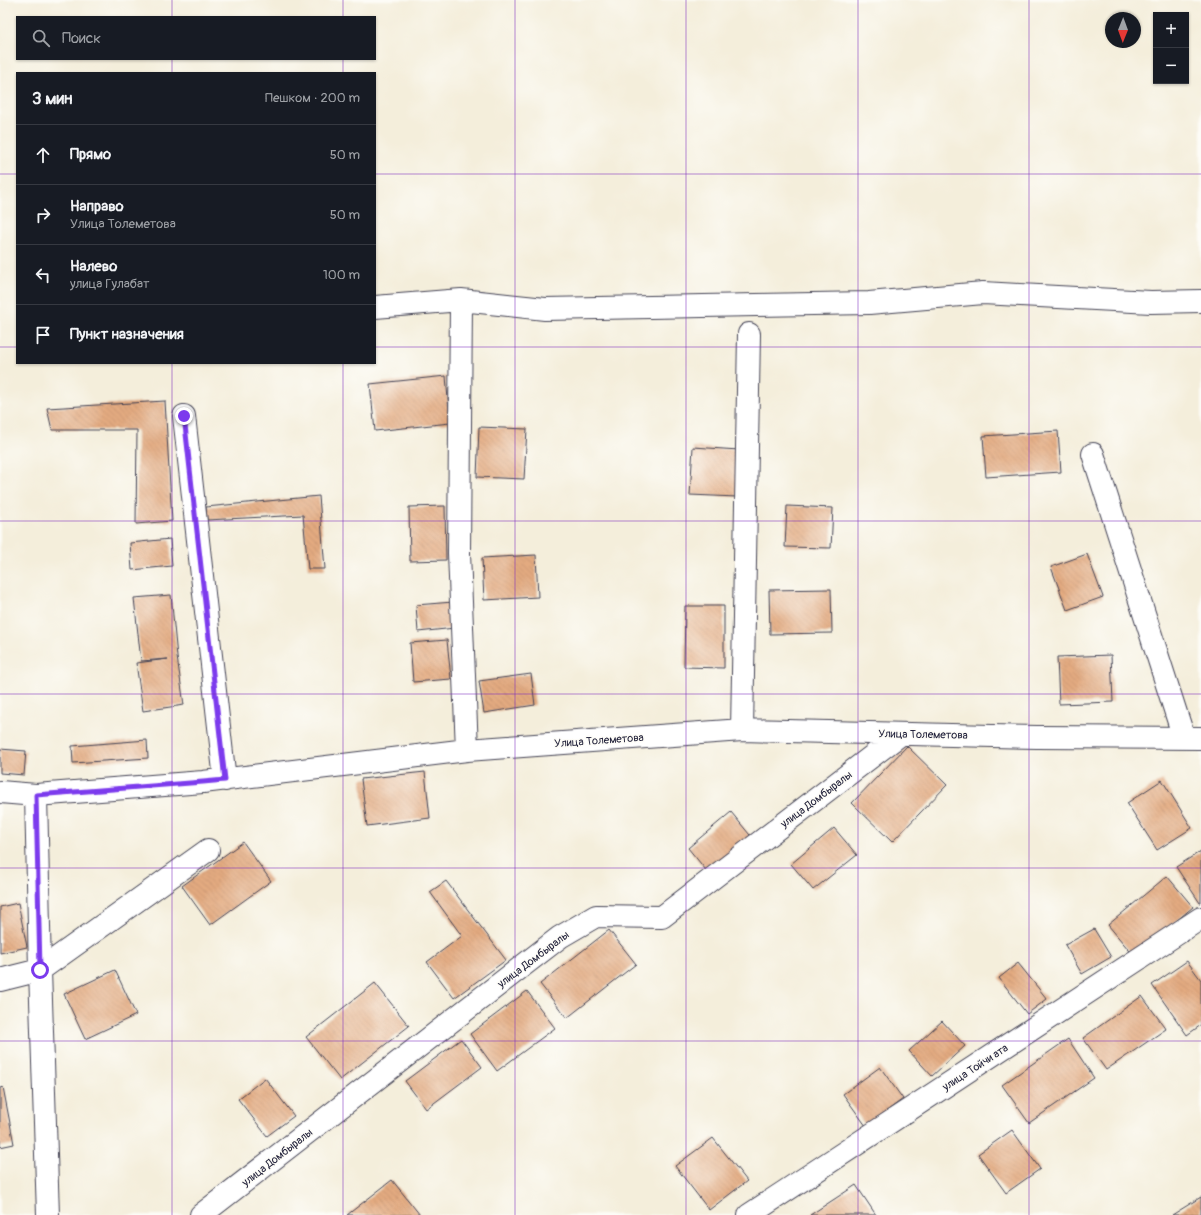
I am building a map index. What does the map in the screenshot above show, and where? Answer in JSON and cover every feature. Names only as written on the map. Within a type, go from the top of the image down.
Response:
[{"type":"street","points":[[376,307],[460,300],[545,309],[870,303],[983,293],[1151,302],[1201,301]]},
{"type":"street","points":[[460,300],[459,553],[467,750]]},
{"type":"street","points":[[742,730],[749,334]]},
{"type":"street","points":[[184,416],[225,780]]},
{"type":"street","points":[[1093,454],[1192,738]]},
{"type":"street","name":"Улица Толеметова","points":[[0,792],[36,795],[203,782],[467,750],[742,730],[1037,737],[1192,738]]},
{"type":"street","name":"улица Домбыралы","points":[[201,1215],[560,937],[596,916],[662,917],[901,734]]},
{"type":"street","points":[[36,795],[48,1215]]},
{"type":"street","points":[[0,980],[40,970],[208,850]]},
{"type":"street","name":"улица Тойчи ата","points":[[749,1215],[1201,918]]},
{"type":"building","points":[[446,376],[450,423],[375,431],[370,384]]},
{"type":"building","points":[[165,401],[172,521],[136,524],[137,430],[52,430],[47,408]]},
{"type":"building","points":[[479,427],[527,429],[524,479],[477,477]]},
{"type":"building","points":[[1058,431],[1061,472],[986,477],[983,436]]},
{"type":"building","points":[[693,447],[739,450],[737,497],[690,495]]},
{"type":"building","points":[[319,496],[325,569],[308,569],[303,515],[207,520],[206,507]]},
{"type":"building","points":[[445,506],[446,560],[410,561],[409,507]]},
{"type":"building","points":[[787,506],[833,508],[831,548],[785,547]]},
{"type":"building","points":[[170,539],[172,566],[132,570],[130,543]]},
{"type":"building","points":[[1087,554],[1103,597],[1067,610],[1051,567]]},
{"type":"building","points":[[536,555],[538,597],[484,600],[482,558]]},
{"type":"building","points":[[831,589],[832,633],[770,634],[769,590]]},
{"type":"building","points":[[171,595],[177,657],[184,705],[143,711],[136,663],[168,659],[141,661],[134,598]]},
{"type":"building","points":[[453,602],[455,628],[418,632],[416,605]]},
{"type":"building","points":[[685,606],[724,606],[724,668],[684,667]]},
{"type":"building","points":[[447,640],[451,679],[413,682],[410,643]]},
{"type":"building","points":[[1111,655],[1113,702],[1059,704],[1057,657]]},
{"type":"building","points":[[531,674],[535,705],[484,713],[479,681]]},
{"type":"building","points":[[147,740],[148,758],[73,763],[72,746]]},
{"type":"building","points":[[907,746],[947,785],[892,842],[852,803]]},
{"type":"building","points":[[0,749],[26,751],[24,775],[0,773]]},
{"type":"building","points":[[425,772],[430,818],[367,826],[361,779]]},
{"type":"building","points":[[1162,780],[1192,828],[1157,850],[1127,803]]},
{"type":"building","points":[[731,812],[754,840],[710,875],[688,848]]},
{"type":"building","points":[[834,828],[857,855],[813,890],[791,864]]},
{"type":"building","points":[[243,842],[271,881],[210,925],[182,886]]},
{"type":"building","points":[[1201,851],[1201,903],[1200,903],[1176,867]]},
{"type":"building","points":[[1167,876],[1193,907],[1134,956],[1108,925]]},
{"type":"building","points":[[446,881],[506,960],[454,998],[427,962],[462,936],[430,892]]},
{"type":"building","points":[[18,903],[27,947],[0,953],[0,907]]},
{"type":"building","points":[[1094,929],[1111,957],[1082,974],[1065,945]]},
{"type":"building","points":[[609,930],[636,964],[567,1018],[540,984]]},
{"type":"building","points":[[1187,961],[1201,980],[1201,1025],[1187,1035],[1152,985]]},
{"type":"building","points":[[1018,963],[1047,999],[1027,1014],[999,978]]},
{"type":"building","points":[[115,970],[136,1015],[85,1039],[64,994]]},
{"type":"building","points":[[375,983],[409,1026],[340,1080],[306,1037]]},
{"type":"building","points":[[527,991],[555,1028],[497,1071],[470,1034]]},
{"type":"building","points":[[1142,996],[1166,1029],[1106,1070],[1083,1038]]},
{"type":"building","points":[[942,1021],[965,1046],[932,1076],[909,1051]]},
{"type":"building","points":[[461,1039],[482,1067],[426,1109],[405,1081]]},
{"type":"building","points":[[1068,1039],[1094,1078],[1029,1123],[1002,1085]]},
{"type":"building","points":[[880,1067],[903,1099],[866,1126],[843,1094]]},
{"type":"building","points":[[265,1078],[294,1116],[267,1136],[238,1099]]},
{"type":"building","points":[[3,1087],[14,1144],[0,1147],[0,1088]]},
{"type":"building","points":[[1012,1130],[1040,1169],[1006,1193],[978,1154]]},
{"type":"building","points":[[713,1138],[747,1181],[709,1210],[675,1166]]},
{"type":"building","points":[[392,1180],[420,1215],[347,1215]]},
{"type":"building","points":[[856,1185],[876,1215],[810,1215]]},
{"type":"building","points":[[1201,1197],[1201,1215],[1172,1215]]},
{"type":"route","points":[[40,970],[36,795],[225,780],[184,416]]}]
